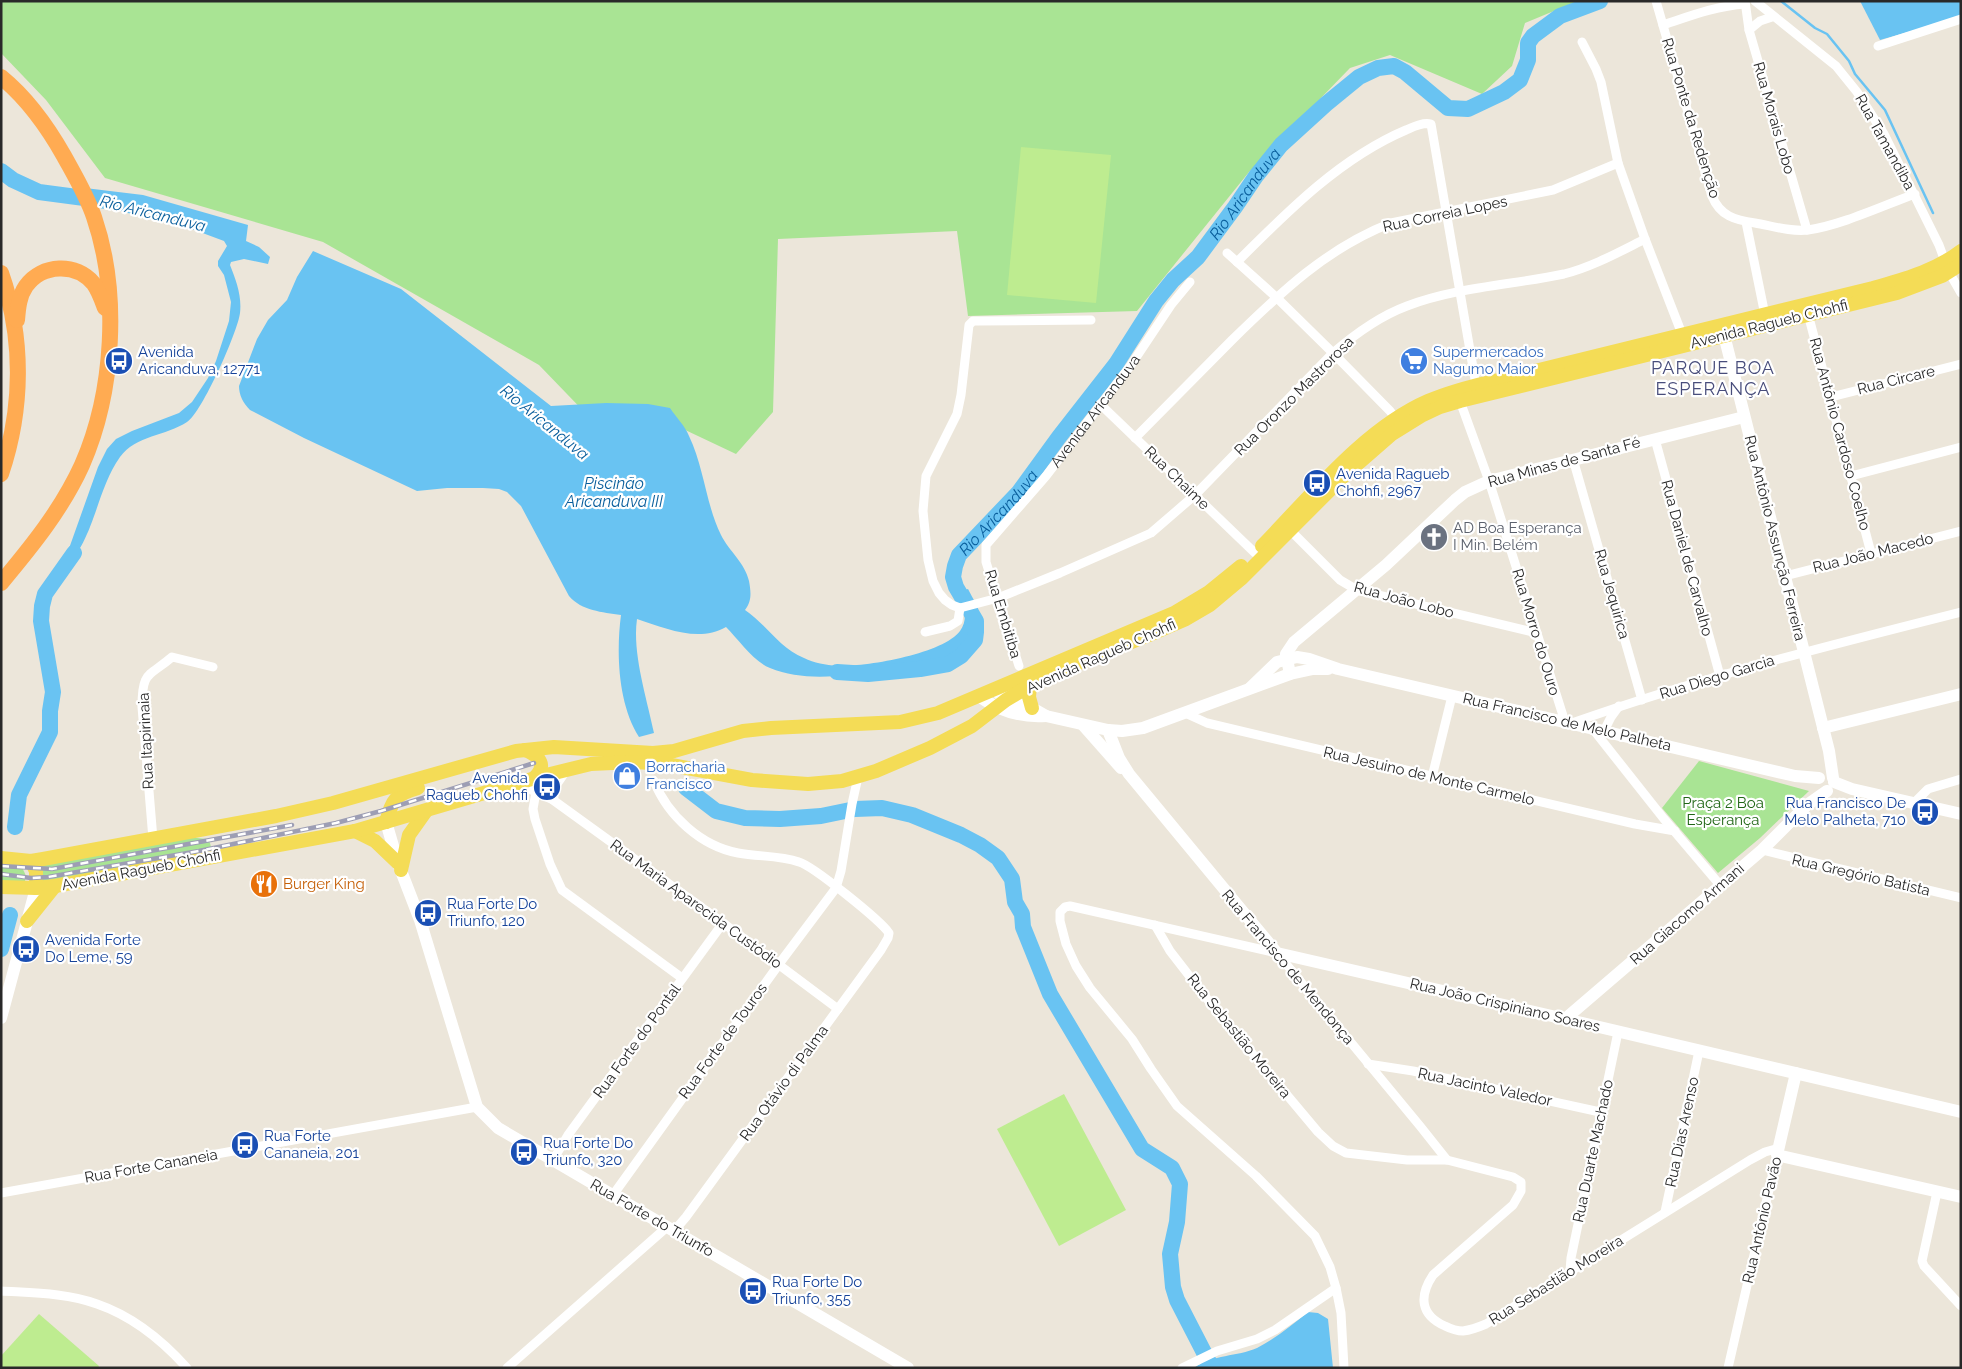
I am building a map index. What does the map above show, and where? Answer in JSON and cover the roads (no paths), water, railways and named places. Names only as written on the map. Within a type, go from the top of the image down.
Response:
[{"type":"highway","points":[[1,77],[32,107],[54,137],[77,179],[94,217],[108,281],[110,325],[110,348],[101,405],[82,464],[64,500],[45,529],[1,583]]},
{"type":"highway","points":[[16,338],[18,311],[23,292],[37,275],[51,269],[59,268],[81,273],[94,284],[110,325]]},
{"type":"highway","points":[[1,273],[13,311],[18,372],[17,403],[1,474]]},
{"type":"main road","name":"Avenida Ragueb Chohfi","points":[[1,858],[31,861],[268,817],[333,803],[525,750],[554,747],[653,753],[674,751],[752,730],[900,722],[938,713],[980,697],[1048,665],[1174,613],[1209,592],[1255,553],[1353,453],[1399,423],[1427,401],[1476,385],[1682,334],[1722,330],[1808,314],[1897,293],[1952,266],[1961,251]]},
{"type":"main road","name":"Avenida Ragueb Chohfi","points":[[1,887],[36,888],[55,886],[355,831],[517,784],[535,785],[569,768],[591,764],[635,762],[666,764],[752,780],[787,783],[824,783],[876,772],[930,748],[972,726],[1030,685],[1186,619],[1225,593],[1399,423],[1460,401],[1722,330],[1765,315],[1952,266]]},
{"type":"main road","points":[[1030,685],[1028,697],[1032,708]]},
{"type":"main road","points":[[525,750],[536,755],[540,764],[540,771],[535,785]]},
{"type":"main road","points":[[386,822],[391,805],[395,798],[402,793],[484,769],[494,764],[504,755]]},
{"type":"main road","points":[[355,831],[375,841],[399,866],[409,835],[426,810]]},
{"type":"main road","points":[[31,861],[36,871],[36,888]]},
{"type":"main road","points":[[27,921],[55,886]]},
{"type":"street","name":"Rua Ponte da Redenção","points":[[1656,1],[1715,203],[1726,215],[1746,222],[1789,230],[1807,230],[1839,222],[1915,194]]},
{"type":"street","name":"Rua Tamandiba","points":[[1754,1],[1826,58],[1846,77],[1880,128],[1915,194],[1939,245],[1952,266],[1961,294]]},
{"type":"street","points":[[1663,25],[1716,8],[1744,3]]},
{"type":"street","name":"Rua Morais Lobo","points":[[1744,3],[1749,30],[1807,230]]},
{"type":"street","points":[[1749,30],[1760,21],[1772,17]]},
{"type":"street","points":[[1878,46],[1961,19]]},
{"type":"street","points":[[1582,42],[1601,82],[1618,163],[1682,334]]},
{"type":"street","points":[[1237,262],[1307,194],[1361,155],[1390,137],[1424,123],[1430,123],[1433,128],[1476,385]]},
{"type":"street","name":"Rua Correia Lopes","points":[[1135,438],[1276,297],[1324,258],[1344,245],[1370,231],[1391,223],[1553,190],[1618,163]]},
{"type":"street","points":[[1746,222],[1765,315]]},
{"type":"street","name":"Rua Oronzo Mastrorosa","points":[[964,607],[998,598],[1069,570],[1151,533],[1165,524],[1333,353],[1360,332],[1395,311],[1422,301],[1460,291],[1576,270],[1645,239]]},
{"type":"street","points":[[1227,253],[1276,297],[1333,353],[1399,423]]},
{"type":"street","name":"Avenida Aricanduva","points":[[986,562],[988,541],[1046,476],[1131,365],[1170,305],[1190,282]]},
{"type":"street","name":"Rua Antônio Cardoso Coelho","points":[[1808,314],[1871,553]]},
{"type":"street","points":[[925,632],[950,626],[958,621],[964,607],[952,606],[939,593],[933,581],[928,560],[923,511],[926,476],[957,414],[969,325],[974,321],[1090,320]]},
{"type":"street","name":"Rua Antônio Assunção Ferreira","points":[[1722,330],[1829,751],[1826,783]]},
{"type":"street","name":"Rua Circare","points":[[1830,397],[1961,364]]},
{"type":"street","name":"Rua Morro do Ouro","points":[[1460,401],[1489,481],[1537,633],[1568,722]]},
{"type":"street","name":"Rua Chaime","points":[[1100,404],[1255,553]]},
{"type":"street","name":"Rua Minas de Santa Fé","points":[[1286,659],[1288,650],[1294,642],[1386,565],[1465,492],[1489,481],[1744,417]]},
{"type":"street","name":"Rua Daniel de Carvalho","points":[[1655,439],[1720,676]]},
{"type":"street","points":[[1851,476],[1961,447]]},
{"type":"street","name":"Rua Jequirica","points":[[1573,459],[1642,700]]},
{"type":"street","name":"Rua João Lobo","points":[[1290,531],[1340,580],[1356,590],[1537,633]]},
{"type":"street","name":"Rua João Macedo","points":[[1785,576],[1961,531]]},
{"type":"street","name":"Rua Embitiba","points":[[986,562],[1019,666]]},
{"type":"street","name":"Rua Diego Garcia","points":[[1568,722],[1804,651],[1961,612]]},
{"type":"street","name":"Rua Itapirinaia","points":[[153,839],[142,692],[148,675],[152,670],[172,657],[213,667]]},
{"type":"street","name":"Rua Francisco de Melo Palheta","points":[[1250,688],[1270,667],[1286,659],[1297,657],[1309,659],[1338,669],[1961,814]]},
{"type":"street","points":[[1286,659],[1290,674]]},
{"type":"street","name":"Rua Francisco de Melo Palheta","points":[[1001,704],[1032,708],[1046,716],[1108,730],[1122,731],[1144,728],[1290,674],[1313,669],[1338,669]]},
{"type":"street","name":"Rua Francisco de Melo Palheta","points":[[995,690],[1001,704]]},
{"type":"street","points":[[1823,728],[1961,694]]},
{"type":"street","points":[[1432,777],[1452,696]]},
{"type":"street","name":"Rua Francisco de Melo Palheta","points":[[980,697],[1031,717],[1046,716]]},
{"type":"street","points":[[1619,706],[1598,730],[1675,831],[1720,885]]},
{"type":"street","name":"Rua Jesuino de Monte Carmelo","points":[[1186,713],[1208,723],[1635,824],[1675,831]]},
{"type":"street","name":"Rua Francisco de Mendonça","points":[[1084,725],[1113,760],[1129,774]]},
{"type":"street","name":"Rua Francisco de Mendonça","points":[[1108,730],[1119,758],[1129,774],[1447,1160]]},
{"type":"street","points":[[553,800],[557,784],[569,768]]},
{"type":"street","points":[[654,781],[669,809],[681,822],[720,848],[739,853],[775,856],[802,863],[818,872],[836,888],[841,871],[858,777]]},
{"type":"street","points":[[1915,802],[1928,788],[1961,779]]},
{"type":"street","name":"Rua Giacomo Armani","points":[[1565,1019],[1762,850],[1826,783]]},
{"type":"street","points":[[535,785],[533,809],[550,864],[562,890],[682,978]]},
{"type":"street","name":"Rua Maria Aparecida Custódio","points":[[535,785],[779,964],[838,1010]]},
{"type":"street","name":"Rua Forte do Triunfo","points":[[386,822],[399,866],[420,920],[478,1106],[498,1128],[908,1368]]},
{"type":"street","name":"Rua Gregório Batista","points":[[1762,850],[1961,898]]},
{"type":"street","points":[[1,1018],[36,888]]},
{"type":"street","name":"Rua Otávio di Palma","points":[[507,1368],[670,1229],[686,1218],[881,950],[889,933],[836,888]]},
{"type":"street","name":"Rua Forte de Touros","points":[[613,1195],[836,888]]},
{"type":"street","name":"Rua João Crispiniano Soares","points":[[1336,1288],[1323,1250],[1309,1229],[1256,1176],[1178,1106],[1150,1069],[1132,1039],[1090,988],[1076,966],[1066,944],[1060,922],[1060,912],[1063,908],[1070,906],[1155,925],[1961,1112]]},
{"type":"street","name":"Rua Forte do Pontal","points":[[553,1160],[568,1135],[723,923]]},
{"type":"street","name":"Rua Sebastião Moreira","points":[[1155,925],[1170,951],[1215,1009],[1318,1132],[1333,1146],[1353,1154],[1407,1160],[1447,1160],[1513,1177],[1521,1182],[1522,1186],[1519,1197],[1512,1205],[1443,1266],[1430,1280],[1424,1296],[1424,1306],[1433,1320],[1452,1329],[1462,1331],[1486,1324],[1750,1160],[1764,1152],[1778,1151]]},
{"type":"street","name":"Rua Duarte Machado","points":[[1570,1271],[1600,1112],[1618,1032]]},
{"type":"street","name":"Rua Dias Arenso","points":[[1664,1212],[1699,1051]]},
{"type":"street","name":"Rua Jacinto Valedor","points":[[1368,1064],[1414,1071],[1600,1112]]},
{"type":"street","name":"Rua Antônio Pavão","points":[[1728,1368],[1796,1073]]},
{"type":"street","name":"Rua Forte Cananeia","points":[[1,1193],[478,1106]]},
{"type":"street","points":[[1778,1151],[1961,1197]]},
{"type":"street","points":[[1937,1192],[1922,1261],[1924,1266],[1961,1306]]},
{"type":"street","points":[[1182,1368],[1217,1351],[1257,1339],[1274,1330],[1336,1288],[1341,1313],[1344,1368]]},
{"type":"street","points":[[1,1291],[66,1297],[97,1304],[130,1319],[152,1334],[187,1368]]},
{"type":"water","points":[[1860,1],[1961,1],[1961,17],[1880,40]]},
{"type":"water","points":[[85,188],[143,195],[248,225],[246,241],[259,247],[270,257],[268,264],[244,259],[231,262],[230,265],[239,294],[240,313],[233,336],[210,388],[194,415],[187,422],[179,427],[134,444],[120,457],[105,486],[81,546],[61,571],[98,467],[107,449],[116,439],[179,413],[192,402],[208,378],[216,361],[229,321],[231,302],[224,275],[218,266],[218,261],[227,246],[224,241],[114,200],[90,200]]},
{"type":"water","name":"Piscinão Aricanduva III","points":[[313,251],[401,289],[551,406],[606,403],[648,404],[670,408],[685,429],[694,448],[721,535],[747,575],[750,585],[750,596],[745,610],[795,654],[820,664],[850,666],[903,658],[938,646],[951,639],[963,626],[965,612],[958,592],[968,589],[980,618],[976,633],[958,651],[935,663],[857,674],[813,677],[784,673],[764,665],[752,656],[726,627],[715,632],[693,634],[670,630],[637,619],[638,661],[654,733],[639,737],[627,709],[620,678],[619,630],[621,615],[586,608],[569,596],[521,506],[507,492],[499,489],[483,488],[447,488],[417,491],[304,438],[250,410],[245,405],[239,386],[257,339],[268,320],[287,300],[297,277]]},
{"type":"water","points":[[1308,1312],[1318,1313],[1328,1319],[1333,1368],[1194,1368],[1209,1360],[1257,1348],[1290,1327]]},
{"type":"waterway","name":"Rio Aricanduva","points":[[837,672],[868,674],[948,664],[961,656],[975,640],[976,621],[956,587],[953,577],[959,555],[1019,492],[1116,364],[1156,301],[1173,280],[1198,257],[1256,176],[1281,145],[1326,104],[1359,77],[1378,68],[1394,66],[1405,72],[1448,108],[1468,109],[1504,92],[1520,80],[1528,60],[1528,43],[1533,36],[1560,16],[1600,1]]},
{"type":"waterway","points":[[1781,1],[1815,28],[1827,34],[1849,61],[1855,74],[1885,110],[1933,213]]},
{"type":"waterway","name":"Rio Aricanduva","points":[[1,171],[13,180],[39,192],[122,203],[140,208]]},
{"type":"waterway","points":[[15,827],[19,795],[50,732],[50,711],[53,692],[41,621],[42,606],[45,594],[74,553]]},
{"type":"waterway","points":[[686,788],[716,811],[745,818],[780,819],[821,816],[855,809],[882,808],[912,815],[961,835],[980,845],[998,858],[1012,879],[1015,902],[1022,914],[1023,927],[1050,994],[1142,1149],[1172,1168],[1180,1184],[1177,1222],[1170,1254],[1173,1287],[1177,1300],[1212,1368]]},
{"type":"waterway","points":[[1,949],[10,915]]},
{"type":"railway","points":[[1,874],[31,878],[48,877],[199,851],[336,823],[381,811],[534,763]]},
{"type":"railway","points":[[1,866],[52,869],[292,825]]},
{"type":"place","name":"Avenida Aricanduva, 12771","points":[[119,361]]},
{"type":"place","name":"Supermercados Nagumo Maior","points":[[1414,361]]},
{"type":"place","name":"Avenida Ragueb Chohfi, 2967","points":[[1317,483]]},
{"type":"place","name":"AD Boa Esperança I Min. Belém","points":[[1434,537]]},
{"type":"place","name":"Borracharia Francisco","points":[[627,776]]},
{"type":"place","name":"Avenida Ragueb Chohfi","points":[[547,787]]},
{"type":"place","name":"Rua Francisco De Melo Palheta, 710","points":[[1925,812]]},
{"type":"place","name":"Burger King","points":[[264,884]]},
{"type":"place","name":"Rua Forte Do Triunfo, 120","points":[[428,913]]},
{"type":"place","name":"Avenida Forte Do Leme, 59","points":[[26,949]]},
{"type":"place","name":"Rua Forte Cananeia, 201","points":[[245,1145]]},
{"type":"place","name":"Rua Forte Do Triunfo, 320","points":[[524,1152]]},
{"type":"place","name":"Rua Forte Do Triunfo, 355","points":[[753,1291]]},
{"type":"district","name":"PARQUE BOA ESPERANÇA","points":[[1713,378]]},
{"type":"park label","name":"Praça 2 Boa Esperança","points":[[1723,812]]}]
